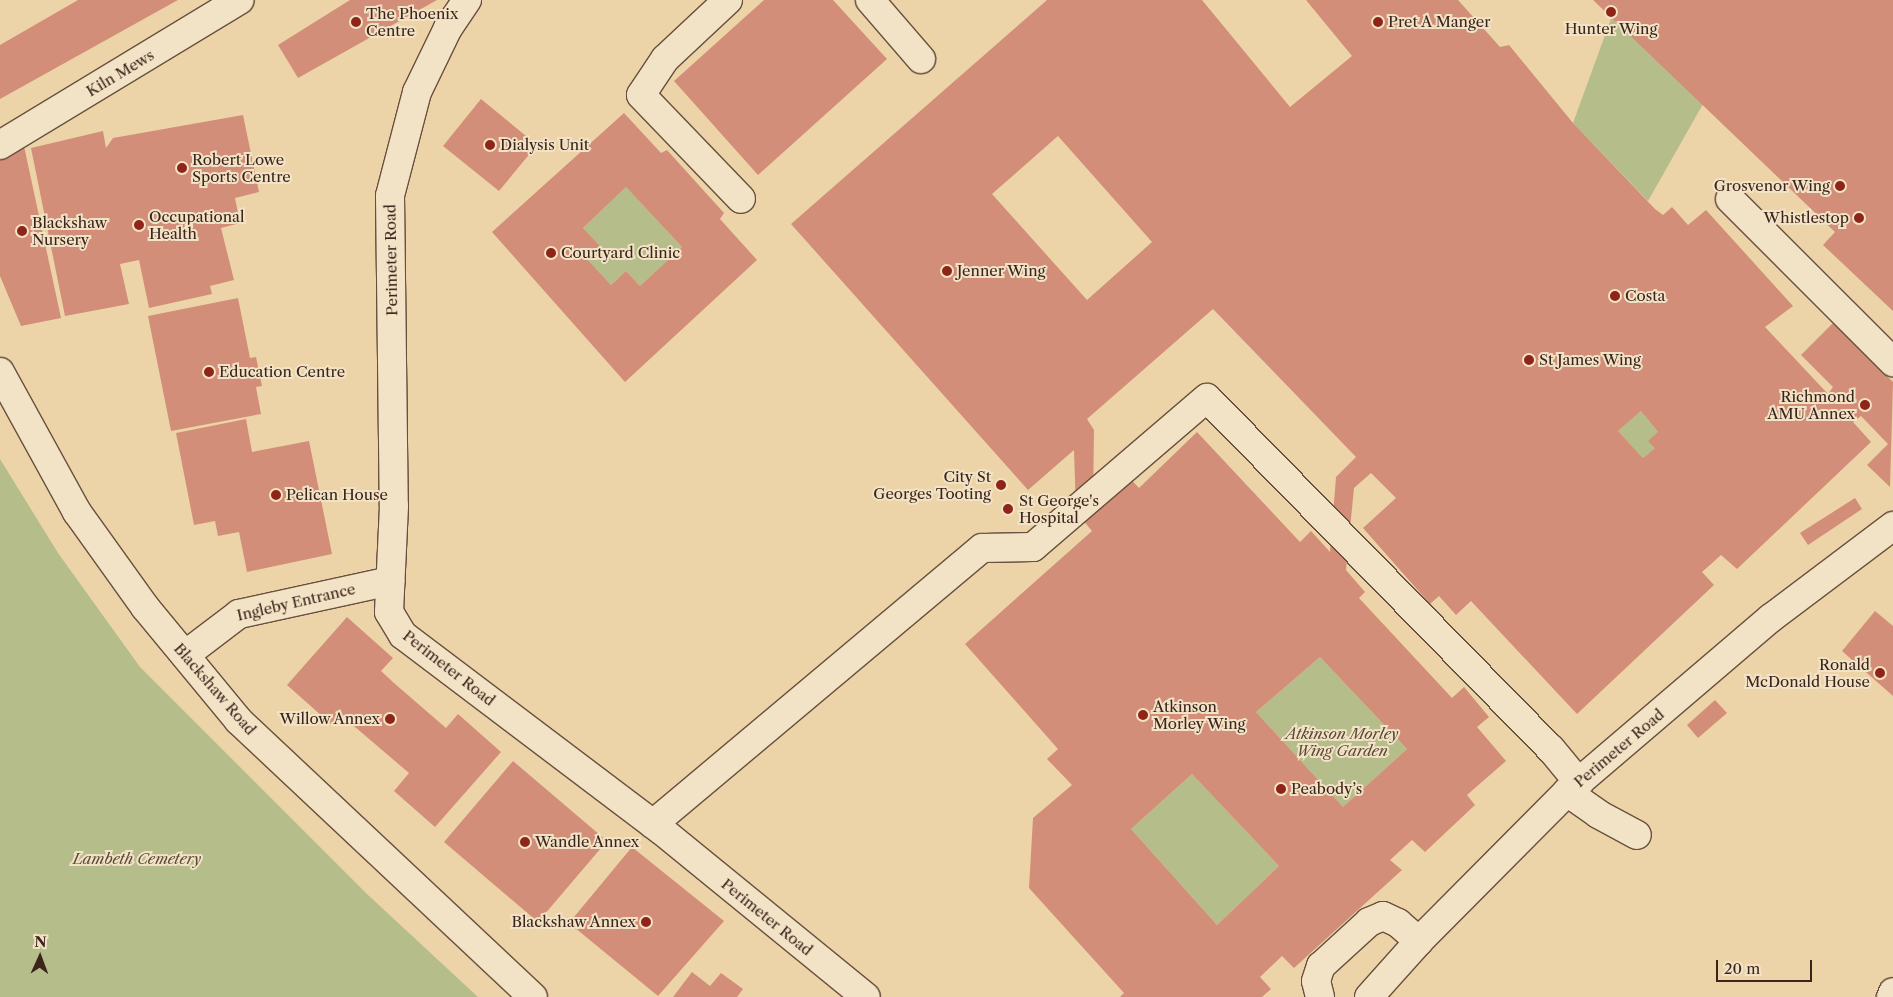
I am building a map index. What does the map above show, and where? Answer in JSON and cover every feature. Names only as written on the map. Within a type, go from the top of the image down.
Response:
[{"type":"street","name":"Kiln Mews","points":[[0,145],[239,0]]},
{"type":"street","name":"Perimeter Road","points":[[467,0],[448,28],[417,92],[390,196],[394,506],[389,612],[403,634],[653,824],[866,997]]},
{"type":"street","points":[[728,0],[665,58],[641,95],[741,199]]},
{"type":"street","points":[[870,0],[920,59]]},
{"type":"street","points":[[1730,199],[1893,362]]},
{"type":"street","name":"Blackshaw Road","points":[[0,372],[77,512],[145,607],[239,721],[534,997]]},
{"type":"street","points":[[653,824],[982,548],[1033,548],[1207,398],[1551,749],[1573,787],[1598,814],[1638,835]]},
{"type":"street","name":"Perimeter Road","points":[[1369,997],[1419,941],[1573,787],[1771,618],[1893,526]]},
{"type":"street","name":"Ingleby Entrance","points":[[185,655],[239,614],[390,581]]},
{"type":"street","points":[[1320,997],[1316,981],[1321,966],[1369,922],[1383,916],[1398,923],[1419,941]]},
{"type":"street","points":[[1891,997],[1893,992]]},
{"type":"green space","points":[[1612,16],[1703,104],[1648,201],[1573,123]]},
{"type":"green space","points":[[626,187],[682,247],[640,286],[626,271],[611,285],[586,258],[600,246],[583,228]]},
{"type":"green space","points":[[1641,411],[1658,432],[1655,448],[1643,458],[1618,431]]},
{"type":"green space","name":"Lambeth Cemetery","points":[[0,459],[58,553],[140,667],[368,895],[478,997],[0,997]]},
{"type":"green space","name":"Atkinson Morley Wing Garden","points":[[1320,657],[1407,749],[1343,807],[1256,712]]},
{"type":"green space","points":[[1192,774],[1279,866],[1217,925],[1131,829]]},
{"type":"building","points":[[78,0],[178,0],[0,99],[0,45]]},
{"type":"building","name":"The Phoenix Centre","points":[[350,0],[437,0],[298,78],[278,45]]},
{"type":"building","points":[[764,0],[833,0],[887,59],[758,175],[674,81]]},
{"type":"building","points":[[1047,0],[1202,0],[1290,107],[1352,56],[1306,0],[1458,0],[1500,47],[1509,45],[1573,123],[1655,209],[1663,215],[1672,207],[1688,225],[1706,210],[1793,306],[1765,327],[1828,394],[1833,387],[1801,355],[1833,323],[1893,382],[1890,487],[1867,465],[1888,444],[1861,416],[1853,422],[1871,442],[1737,569],[1721,555],[1702,572],[1714,585],[1577,714],[1471,601],[1456,615],[1439,596],[1430,604],[1363,528],[1396,498],[1371,473],[1354,488],[1346,570],[1365,592],[1359,598],[1452,698],[1464,687],[1489,717],[1477,727],[1506,761],[1467,795],[1475,805],[1425,852],[1412,840],[1390,860],[1402,870],[1294,968],[1282,956],[1260,977],[1271,989],[1262,997],[1120,997],[1124,993],[1029,888],[1033,818],[1072,785],[1047,759],[1058,749],[965,644],[1092,531],[1076,512],[1074,450],[1028,490],[791,224]],"holes":[[[1058,136],[1152,242],[1087,300],[992,194]],[[1213,309],[1356,457],[1336,477],[1330,552],[1311,531],[1300,542],[1197,432],[1139,488],[1124,472],[1093,503],[1094,430],[1087,419]],[[1641,411],[1658,432],[1648,441],[1655,448],[1643,458],[1618,431]],[[1320,657],[1407,749],[1343,807],[1256,712]],[[1192,774],[1279,866],[1217,925],[1131,829]]]},
{"type":"building","name":"Grosvenor Wing","points":[[1593,0],[1893,0],[1893,311],[1823,245],[1835,232]]},
{"type":"building","name":"Dialysis Unit","points":[[481,99],[537,145],[499,191],[443,146]]},
{"type":"building","name":"Courtyard Clinic","points":[[624,113],[661,153],[667,150],[724,213],[720,219],[757,260],[625,382],[492,232]],"holes":[[[626,187],[682,247],[640,286],[626,271],[611,285],[586,258],[600,246],[583,228]]]},
{"type":"building","points":[[243,115],[259,192],[235,198],[240,223],[221,228],[234,280],[210,286],[212,294],[149,308],[139,260],[120,264],[129,304],[65,316],[31,148],[103,131],[106,148],[113,138]]},
{"type":"building","name":"Blackshaw Nursery","points":[[24,146],[61,318],[21,326],[0,276],[0,160]]},
{"type":"building","name":"Education Centre","points":[[238,298],[250,358],[256,357],[262,386],[256,387],[261,414],[171,431],[148,316]]},
{"type":"building","name":"Pelican House","points":[[246,419],[252,452],[309,441],[332,554],[247,572],[239,532],[218,536],[215,521],[194,525],[176,433]]},
{"type":"building","points":[[1855,498],[1862,509],[1808,545],[1800,533]]},
{"type":"building","name":"Ronald McDonald House","points":[[1875,611],[1893,626],[1893,696],[1842,651]]},
{"type":"building","name":"Willow Annex","points":[[347,617],[393,658],[381,671],[394,683],[446,728],[458,714],[501,752],[435,827],[394,791],[409,773],[341,715],[332,725],[287,685]]},
{"type":"building","points":[[1715,700],[1727,713],[1698,738],[1687,725]]},
{"type":"building","name":"Wandle Annex","points":[[513,761],[607,841],[538,922],[444,842]]},
{"type":"building","name":"Blackshaw Annex","points":[[632,847],[724,921],[658,996],[569,923]]},
{"type":"building","points":[[692,972],[710,986],[721,973],[743,989],[737,997],[673,997]]},
{"type":"place","name":"Hunter Wing","points":[[1611,12]]},
{"type":"place","name":"The Phoenix Centre","points":[[356,22]]},
{"type":"place","name":"Pret A Manger","points":[[1378,22]]},
{"type":"place","name":"Dialysis Unit","points":[[490,145]]},
{"type":"place","name":"Robert Lowe Sports Centre","points":[[182,168]]},
{"type":"place","name":"Grosvenor Wing","points":[[1840,186]]},
{"type":"place","name":"Whistlestop","points":[[1859,218]]},
{"type":"place","name":"Occupational Health","points":[[139,225]]},
{"type":"place","name":"Blackshaw Nursery","points":[[22,231]]},
{"type":"place","name":"Courtyard Clinic","points":[[551,253]]},
{"type":"place","name":"Jenner Wing","points":[[947,271]]},
{"type":"place","name":"Costa","points":[[1615,296]]},
{"type":"place","name":"St James Wing","points":[[1529,360]]},
{"type":"place","name":"Education Centre","points":[[209,372]]},
{"type":"place","name":"Richmond AMU Annex","points":[[1865,405]]},
{"type":"place","name":"City St Georges Tooting","points":[[1001,485]]},
{"type":"place","name":"Pelican House","points":[[276,495]]},
{"type":"place","name":"St George's Hospital","points":[[1008,509]]},
{"type":"place","name":"Ronald McDonald House","points":[[1880,673]]},
{"type":"place","name":"Atkinson Morley Wing","points":[[1143,715]]},
{"type":"place","name":"Willow Annex","points":[[390,719]]},
{"type":"place","name":"Peabody’s","points":[[1281,789]]},
{"type":"place","name":"Wandle Annex","points":[[525,842]]},
{"type":"place","name":"Blackshaw Annex","points":[[646,922]]}]
